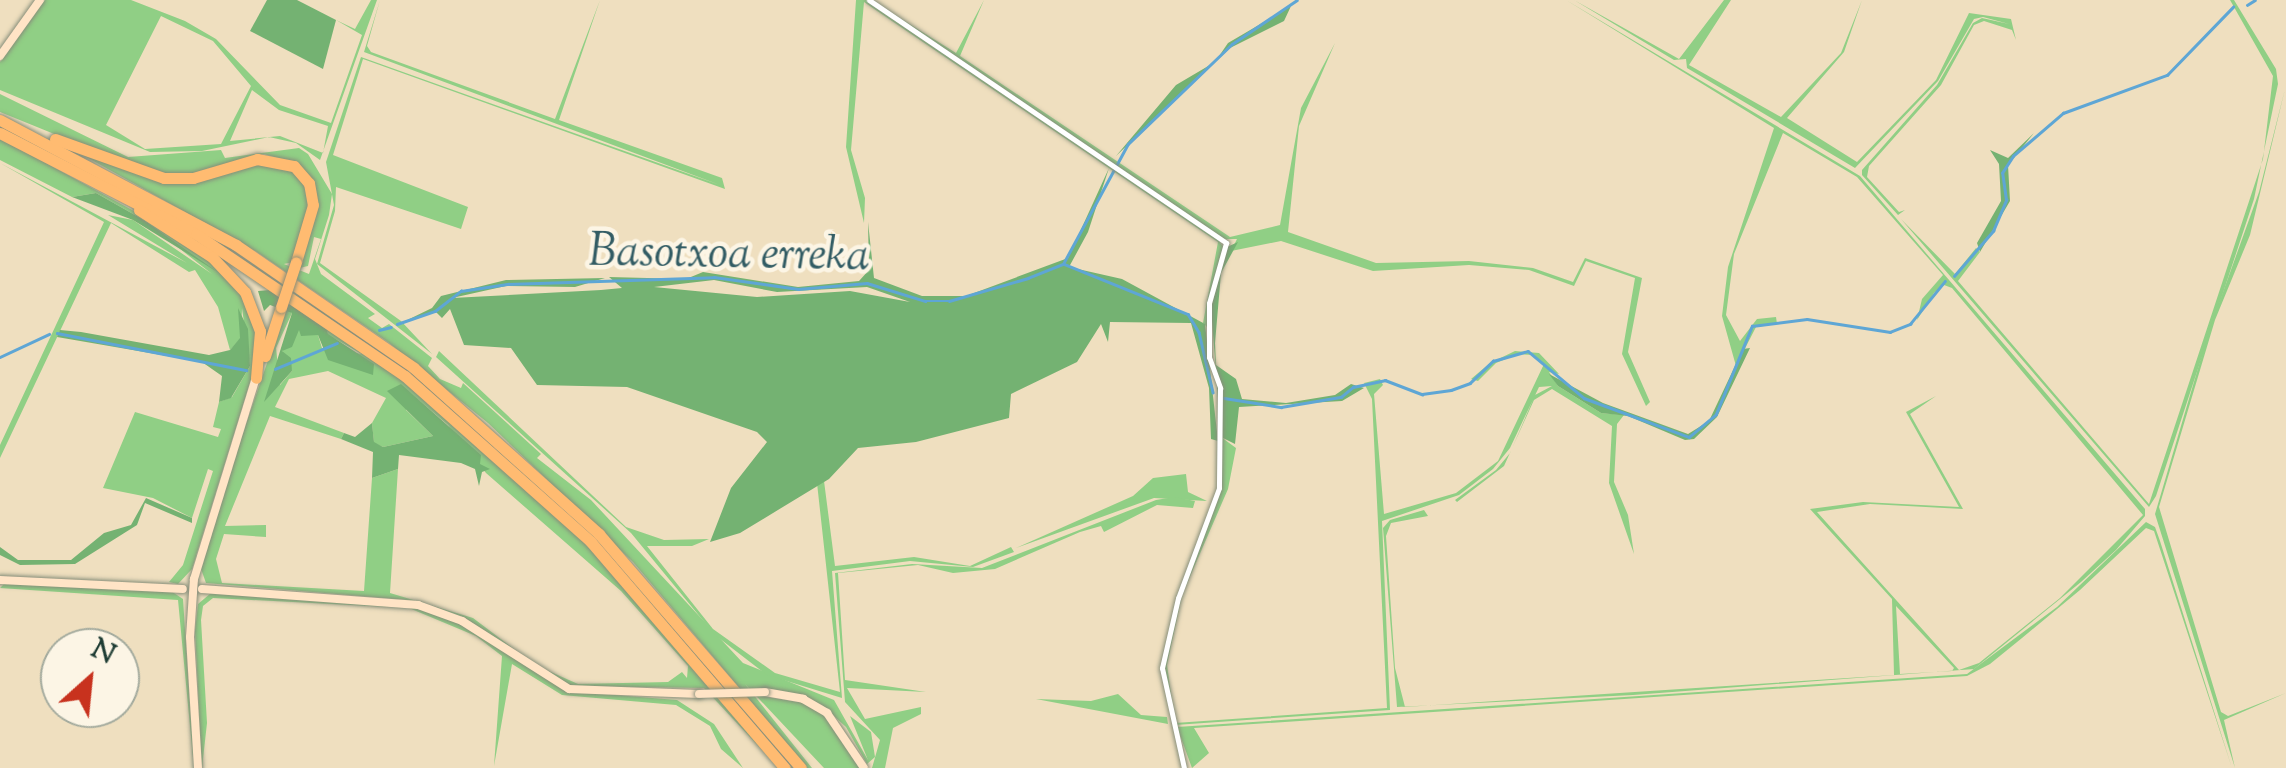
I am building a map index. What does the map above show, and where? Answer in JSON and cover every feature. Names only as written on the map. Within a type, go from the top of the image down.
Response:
[{"type":"highway","points":[[0,119],[164,178],[193,178],[257,159],[294,166],[309,183],[313,204],[256,378]]},
{"type":"highway","points":[[0,119],[236,245],[456,402],[631,568],[801,768]]},
{"type":"highway","points":[[0,133],[55,158],[280,286],[464,424],[622,574],[785,768]]},
{"type":"highway","points":[[55,158],[201,250],[238,282],[258,317],[256,378]]},
{"type":"street","points":[[0,56],[40,0]]},
{"type":"street","points":[[869,0],[1226,243],[1208,303],[1209,358],[1220,388],[1218,488],[1178,598],[1162,668],[1172,735],[1184,768]]},
{"type":"street","points":[[198,768],[194,579],[256,378]]},
{"type":"street","points":[[184,589],[194,579]]},
{"type":"street","points":[[194,579],[202,589]]},
{"type":"street","points":[[0,580],[184,589],[192,598]]},
{"type":"street","points":[[192,598],[202,589],[418,605],[474,627],[569,689],[699,694],[765,692],[804,699],[827,713],[864,768]]},
{"type":"green space","points":[[44,0],[131,0],[185,21],[216,39],[280,105],[331,123],[362,35],[336,20],[355,29],[371,0],[377,0],[324,150],[328,126],[279,110],[252,90],[230,141],[268,137],[202,151],[150,152],[0,90],[0,62]],"holes":[[[161,16],[213,41],[251,86],[221,144],[145,149],[106,125]]]},
{"type":"green space","points":[[267,0],[297,0],[336,20],[323,69],[250,31]]},
{"type":"green space","points":[[380,0],[367,46],[371,52],[555,119],[600,0],[559,120],[722,178],[725,189],[363,59],[333,155],[468,207],[461,229],[336,187],[335,211],[320,263],[401,321],[432,354],[317,264],[334,205],[326,162],[361,57],[720,185],[364,52]]},
{"type":"green space","points":[[856,0],[866,0],[1218,239],[1223,247],[1207,327],[1203,323],[1218,242],[864,2],[851,150],[865,198],[864,223],[846,147]]},
{"type":"green space","points":[[871,0],[956,53],[984,0],[960,56],[1230,237],[1280,225],[1301,108],[1335,43],[1299,126],[1288,232],[1376,263],[1469,261],[1533,268],[1573,282],[1585,258],[1642,278],[1628,352],[1650,402],[1646,406],[1622,354],[1635,278],[1586,261],[1574,286],[1529,270],[1469,265],[1373,271],[1281,241],[1231,251],[1237,239],[1224,239]]},
{"type":"green space","points":[[1566,0],[1860,176],[2145,509],[2145,516],[2116,550],[2081,582],[1974,669],[1952,671],[1954,668],[1896,606],[1900,674],[1935,672],[1633,695],[1433,705],[1894,675],[1892,599],[1810,509],[1863,502],[1959,507],[1906,412],[1936,396],[1910,414],[1963,509],[1870,504],[1817,512],[1959,670],[1979,663],[2060,598],[2143,515],[1952,288],[1944,285],[1934,293],[1917,320],[1922,299],[1943,275],[1857,177],[1783,133],[1734,254],[1726,315],[1740,341],[1757,319],[1776,317],[1777,324],[1756,327],[1736,366],[1722,316],[1728,267],[1774,128]]},
{"type":"green space","points":[[1574,0],[1679,59],[1724,0],[1731,0],[1689,65],[1781,117],[1841,53],[1862,0],[1844,52],[1787,118],[1857,162],[1936,80],[1969,13],[2011,19],[2016,40],[2012,30],[1984,21],[1974,25],[1941,85],[1869,166],[1867,177],[1899,212],[1905,210],[1898,215],[1862,175],[1862,170],[1937,85],[1973,23],[1982,18],[2009,24],[1983,17],[1974,19],[1938,81],[1855,168],[1687,68],[1686,59],[1674,60]]},
{"type":"green space","points":[[2230,0],[2234,0],[2276,69],[2278,84],[2264,152],[2273,76]]},
{"type":"green space","points":[[1291,6],[1284,21],[1230,48],[1116,156],[1176,85],[1215,62],[1228,43]]},
{"type":"green space","points":[[2285,89],[2250,235],[2215,320],[2159,507],[2221,712],[2228,716],[2286,693],[2224,720],[2235,768],[2155,514],[2209,331],[2259,192]]},
{"type":"green space","points":[[0,94],[128,157],[221,150],[225,158],[299,148],[308,154],[332,194],[329,215],[315,259],[321,274],[375,314],[368,318],[382,328],[389,324],[432,358],[428,366],[440,379],[461,388],[463,383],[541,454],[537,458],[591,500],[743,663],[834,700],[868,760],[850,716],[871,732],[875,757],[867,764],[846,727],[822,705],[762,689],[767,697],[804,703],[825,715],[861,768],[824,768],[745,684],[812,768],[807,768],[633,562],[488,423],[388,342],[257,252],[72,149],[166,181],[257,161],[295,169],[311,200],[293,262],[284,264],[309,274],[321,239],[314,237],[308,266],[299,268],[317,194],[298,164],[264,154],[183,176],[138,168],[0,112]]},
{"type":"green space","points":[[2034,133],[2008,165],[2010,201],[1980,252],[1977,243],[2001,201],[1999,164],[1990,150],[2008,158]]},
{"type":"green space","points":[[280,136],[323,153],[320,160],[296,143],[269,137]]},
{"type":"green space","points":[[0,138],[143,216],[212,262],[239,290],[256,334],[255,366],[192,569],[178,584],[169,582],[183,565],[213,471],[208,469],[192,518],[153,498],[103,488],[135,412],[218,437],[221,429],[213,427],[219,402],[232,397],[250,366],[242,308],[241,338],[230,350],[218,307],[195,270],[189,272],[111,223],[0,458],[0,445],[104,222],[0,163],[187,263],[108,215],[133,220],[212,274],[142,219],[96,193],[72,197],[0,160]]},
{"type":"green space","points":[[2261,164],[2254,199],[2156,496],[2149,507],[1901,219],[1955,274],[1976,248],[1980,252],[1958,281],[2149,504]]},
{"type":"green space","points":[[1109,168],[1088,232],[1069,267],[1122,279],[1205,324],[1218,441],[1211,439],[1209,388],[1191,323],[1110,322],[1108,342],[1101,324],[1077,362],[1011,394],[1009,418],[916,442],[858,448],[829,479],[740,533],[710,542],[731,488],[767,442],[757,432],[627,387],[537,385],[511,348],[464,345],[450,309],[442,318],[436,312],[397,325],[432,308],[441,296],[506,280],[605,278],[575,287],[506,286],[452,298],[622,288],[609,277],[686,279],[703,272],[798,287],[859,281],[869,270],[868,222],[874,278],[922,296],[966,296],[1068,258]],"holes":[[[714,280],[777,292],[867,287],[910,302],[850,291],[757,297],[654,287]]]},
{"type":"green space","points":[[96,193],[142,219],[219,273],[133,220],[72,197]]},
{"type":"green space","points":[[1238,242],[1221,273],[1215,343],[1216,365],[1236,379],[1242,399],[1286,403],[1335,395],[1351,384],[1364,388],[1342,401],[1239,407],[1235,444],[1221,437],[1211,308],[1227,247]]},
{"type":"green space","points":[[270,290],[326,324],[328,334],[374,364],[373,375],[328,360],[318,335],[301,336],[299,330],[292,347],[282,351],[291,358],[292,371],[264,402],[292,313],[270,305],[264,311],[258,291]]},
{"type":"green space","points":[[238,308],[248,329],[250,366],[231,398],[219,402],[222,376],[202,362],[57,337],[60,330],[81,332],[209,355],[230,350],[240,338]]},
{"type":"green space","points":[[286,308],[292,313],[276,348],[280,385],[292,371],[282,351],[299,329],[318,335],[322,348],[362,354],[328,335],[326,324],[419,392],[580,537],[779,768],[704,688],[571,686],[545,669],[578,684],[668,682],[682,672],[687,678],[688,666],[621,591],[486,473],[448,425],[407,390],[406,410],[433,436],[383,447],[374,443],[372,423],[386,398],[328,371],[289,379],[275,407],[344,433],[341,439],[270,416],[225,526],[266,525],[266,537],[224,534],[216,559],[222,583],[364,591],[372,478],[398,469],[390,593],[416,601],[206,583],[200,566]]},
{"type":"green space","points":[[1750,348],[1717,417],[1694,439],[1685,440],[1628,416],[1601,413],[1558,386],[1549,374],[1603,403],[1688,434],[1709,421],[1743,349]]},
{"type":"green space","points":[[439,351],[626,527],[664,540],[709,539],[692,546],[647,546],[713,629],[775,673],[840,692],[817,483],[824,481],[835,566],[914,557],[970,566],[1011,547],[1014,552],[973,567],[910,561],[832,571],[842,698],[767,675],[715,635],[631,533],[436,357]]},
{"type":"green space","points":[[1515,351],[1539,353],[1559,374],[1549,372],[1558,386],[1601,413],[1624,415],[1617,424],[1614,482],[1628,515],[1634,554],[1609,483],[1612,426],[1552,389],[1534,400],[1512,449],[1533,399],[1510,448],[1493,469],[1459,495],[1382,521],[1390,710],[1175,725],[1165,666],[1182,593],[1220,491],[1221,437],[1236,448],[1228,489],[1182,595],[1167,665],[1175,723],[1387,708],[1372,399],[1364,383],[1380,379],[1383,385],[1374,394],[1384,514],[1456,493],[1498,461],[1544,364],[1534,355],[1518,354],[1496,363],[1478,381],[1471,379],[1490,363]]},
{"type":"green space","points":[[401,384],[481,455],[480,464],[490,469],[482,472],[479,486],[475,469],[461,463],[399,455],[398,469],[372,478],[373,452],[341,439],[344,433],[355,437],[372,423],[374,442],[383,447],[433,436],[387,391]]},
{"type":"green space","points":[[1510,453],[1504,466],[1455,500],[1496,470]]},
{"type":"green space","points":[[1186,474],[1188,492],[1207,501],[1154,498],[1016,548],[1133,496],[1153,478]]},
{"type":"green space","points":[[1174,497],[1195,501],[1193,508],[1157,505],[1104,532],[1101,526],[1080,532],[995,569],[953,573],[918,565],[838,573],[845,680],[926,692],[847,688],[865,719],[921,707],[921,714],[893,728],[885,768],[872,768],[880,740],[845,702],[835,573],[912,564],[982,568],[1156,500]]},
{"type":"green space","points":[[146,498],[192,518],[192,523],[145,503],[137,525],[75,564],[20,565],[0,555],[0,547],[18,560],[71,560],[104,533],[131,525]]},
{"type":"green space","points":[[1424,510],[1428,516],[1391,523],[1386,536],[1395,668],[1405,707],[1397,707],[1383,528],[1390,520]]},
{"type":"green space","points":[[2146,522],[2155,527],[2160,541],[2232,768],[2154,531],[2146,528],[2080,590],[2022,638],[1990,664],[1967,676],[1194,728],[1209,753],[1192,768],[1177,727],[1967,674],[2057,607]]},
{"type":"green space","points":[[5,583],[171,591],[183,599],[194,768],[178,600],[0,588]]},
{"type":"green space","points":[[211,593],[413,607],[436,613],[470,629],[565,691],[677,700],[714,724],[743,768],[721,749],[710,726],[676,705],[562,695],[512,664],[494,766],[502,656],[476,636],[409,608],[213,598],[203,606],[201,620],[207,723],[202,768],[195,631],[198,604]]},
{"type":"green space","points":[[428,604],[473,618],[519,653],[466,619]]},
{"type":"green space","points":[[1118,694],[1141,715],[1167,717],[1168,724],[1036,699],[1091,701]]},
{"type":"waterway","name":"Basotxoa erreka","points":[[397,324],[435,311],[461,291],[508,284],[714,277],[798,289],[867,283],[925,301],[949,301],[1028,278],[1063,264],[1128,144],[1232,44],[1297,0]]},
{"type":"waterway","points":[[2247,5],[2255,0]]},
{"type":"waterway","points":[[1954,276],[1993,231],[2006,200],[2002,173],[2013,156],[2063,113],[2167,75],[2233,7]]},
{"type":"waterway","points":[[1064,264],[1188,314],[1199,332],[1213,392]]},
{"type":"waterway","points":[[1224,398],[1281,407],[1341,397],[1353,387],[1385,380],[1422,394],[1451,390],[1470,383],[1493,361],[1528,351],[1584,398],[1689,437],[1716,414],[1752,326],[1807,319],[1890,332],[1910,324],[1945,281]]},
{"type":"waterway","name":"Basotxoa erreka","points":[[379,330],[391,327]]},
{"type":"waterway","name":"Basotxoa erreka","points":[[57,333],[246,370]]},
{"type":"waterway","name":"Basotxoa erreka","points":[[0,357],[49,334]]},
{"type":"waterway","name":"Basotxoa erreka","points":[[275,369],[337,343]]}]
